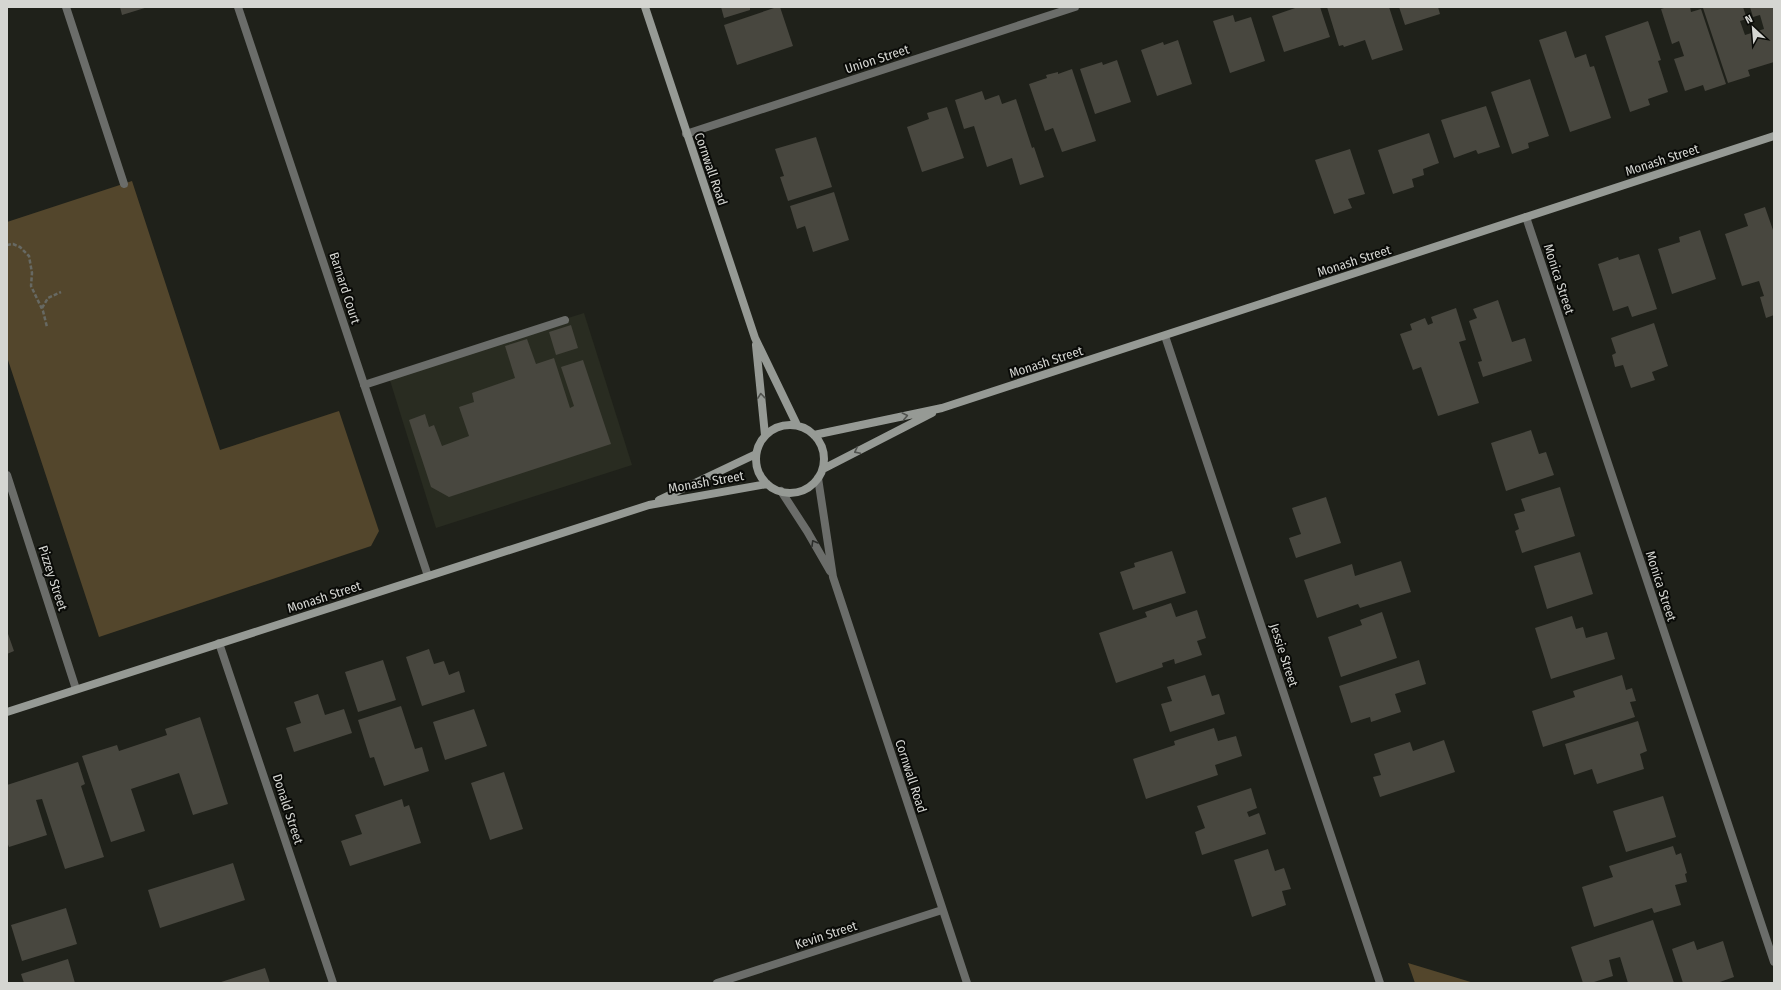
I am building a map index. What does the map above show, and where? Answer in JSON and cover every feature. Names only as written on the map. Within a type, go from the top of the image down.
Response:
[{"type":"main road","name":"Cornwall Road","points":[[645,7],[755,338],[797,425]]},
{"type":"main road","name":"Monash Street","points":[[814,435],[942,408],[1774,136]]},
{"type":"main road","name":"Cornwall Road","points":[[755,338],[765,435]]},
{"type":"main road","name":"Monash Street","points":[[822,469],[942,408]]},
{"type":"main road","points":[[786,425],[797,425],[810,431],[814,435],[823,448],[824,458],[822,469],[818,478],[811,486],[801,491],[791,493],[780,491],[767,484],[758,470],[756,454],[765,435],[774,428],[786,425]]},
{"type":"main road","name":"Monash Street","points":[[7,712],[649,505],[756,454]]},
{"type":"main road","name":"Monash Street","points":[[649,505],[767,484]]},
{"type":"street","points":[[66,7],[124,184]]},
{"type":"street","name":"Barnard Court","points":[[238,7],[428,576]]},
{"type":"street","name":"Union Street","points":[[686,134],[1075,7]]},
{"type":"street","name":"Monica Street","points":[[1526,217],[1774,962]]},
{"type":"street","points":[[364,385],[565,320]]},
{"type":"street","name":"Jessie Street","points":[[1165,336],[1380,983]]},
{"type":"street","name":"Pizzey Street","points":[[7,474],[76,689]]},
{"type":"street","name":"Cornwall Road","points":[[818,478],[833,577],[967,983]]},
{"type":"street","name":"Cornwall Road","points":[[780,491],[807,531],[833,577]]},
{"type":"street","name":"Donald Street","points":[[219,644],[333,983]]},
{"type":"street","name":"Kevin Street","points":[[717,983],[942,910]]},
{"type":"path","points":[[7,245],[13,244],[20,247],[29,256],[32,273],[31,286],[42,309],[47,327]]},
{"type":"path","points":[[42,309],[48,298],[61,292]]},
{"type":"shaded area","points":[[132,181],[220,450],[339,411],[379,531],[371,546],[99,637],[7,357],[7,222]]},
{"type":"shaded area","points":[[584,313],[632,465],[436,528],[388,374]]},
{"type":"shaded area","points":[[1408,963],[1474,983],[1415,983]]},
{"type":"building","points":[[120,7],[148,7],[122,15]]},
{"type":"building","points":[[721,7],[750,7],[750,10],[724,18]]},
{"type":"building","points":[[780,7],[793,46],[737,65],[724,25]]},
{"type":"building","points":[[1298,7],[1320,7],[1330,37],[1284,52],[1272,16]]},
{"type":"building","points":[[1327,7],[1389,7],[1403,50],[1372,60],[1365,40],[1344,47],[1343,45],[1339,46]]},
{"type":"building","points":[[1399,7],[1438,7],[1440,14],[1405,25]]},
{"type":"building","points":[[1667,7],[1690,7],[1691,12],[1701,9],[1726,84],[1705,91],[1703,85],[1685,91],[1674,59],[1684,56],[1679,41],[1672,44],[1661,9]]},
{"type":"building","points":[[1743,7],[1747,19],[1740,21],[1745,35],[1764,29],[1760,15],[1753,17],[1750,7],[1774,7],[1774,62],[1748,70],[1750,76],[1728,83],[1703,8]]},
{"type":"building","points":[[1233,15],[1235,22],[1251,17],[1265,61],[1230,73],[1213,21]]},
{"type":"building","points":[[1648,21],[1661,60],[1658,61],[1668,92],[1648,99],[1650,105],[1630,112],[1605,36]]},
{"type":"building","points":[[1566,31],[1575,58],[1586,54],[1590,67],[1594,66],[1611,118],[1570,132],[1539,40]]},
{"type":"building","points":[[1178,40],[1192,84],[1157,96],[1141,50],[1163,42],[1164,45]]},
{"type":"building","points":[[1117,60],[1131,102],[1095,114],[1080,69],[1102,62],[1103,65]]},
{"type":"building","points":[[1072,69],[1096,141],[1062,152],[1053,128],[1045,131],[1029,84],[1047,78],[1046,75],[1058,72],[1058,74]]},
{"type":"building","points":[[1530,79],[1549,136],[1528,143],[1529,148],[1512,154],[1491,92]]},
{"type":"building","points":[[982,91],[985,100],[999,95],[1002,104],[1016,99],[1032,148],[1034,147],[1044,177],[1020,185],[1012,158],[987,167],[974,126],[964,129],[955,100]]},
{"type":"building","points":[[1486,106],[1500,147],[1478,154],[1476,150],[1454,158],[1441,120]]},
{"type":"building","points":[[947,107],[964,158],[922,172],[907,127],[929,119],[927,113]]},
{"type":"building","points":[[1429,133],[1439,163],[1423,169],[1424,175],[1412,179],[1414,187],[1393,194],[1378,150]]},
{"type":"building","points":[[816,137],[832,187],[788,201],[780,177],[784,176],[775,149]]},
{"type":"building","points":[[1350,149],[1365,194],[1348,199],[1352,208],[1334,214],[1315,160]]},
{"type":"building","points":[[834,192],[849,240],[813,252],[805,226],[797,229],[790,206]]},
{"type":"building","points":[[1765,207],[1774,233],[1774,315],[1766,318],[1760,297],[1764,296],[1759,281],[1742,286],[1725,234],[1748,226],[1744,214]]},
{"type":"building","points":[[1700,230],[1716,279],[1672,294],[1658,249],[1680,242],[1679,237]]},
{"type":"building","points":[[1639,254],[1657,309],[1632,317],[1628,306],[1613,311],[1598,264],[1618,257],[1619,260]]},
{"type":"building","points":[[1498,300],[1512,342],[1525,338],[1532,361],[1483,377],[1478,362],[1482,361],[1469,321],[1477,318],[1473,309]]},
{"type":"building","points":[[1456,308],[1466,340],[1459,342],[1479,403],[1438,416],[1421,367],[1413,370],[1400,334],[1412,330],[1410,324],[1425,318],[1428,325],[1433,323],[1431,317]]},
{"type":"building","points":[[1654,323],[1668,366],[1652,372],[1655,380],[1631,388],[1623,365],[1615,367],[1612,355],[1616,353],[1611,338]]},
{"type":"building","points":[[571,325],[578,348],[556,355],[549,332]]},
{"type":"building","points":[[527,339],[536,364],[554,358],[570,408],[574,406],[561,367],[583,360],[611,444],[449,497],[431,487],[409,420],[425,414],[429,427],[434,425],[442,446],[469,436],[459,407],[474,402],[472,393],[515,378],[505,346]]},
{"type":"building","points":[[1531,430],[1539,454],[1546,452],[1554,475],[1506,491],[1491,443]]},
{"type":"building","points":[[1560,487],[1575,536],[1522,553],[1515,531],[1519,529],[1514,514],[1525,511],[1521,499]]},
{"type":"building","points":[[1326,497],[1341,543],[1296,558],[1289,538],[1301,534],[1292,508]]},
{"type":"building","points":[[1172,551],[1186,593],[1133,610],[1120,572],[1135,567],[1134,563]]},
{"type":"building","points":[[1580,552],[1593,594],[1547,609],[1534,566]]},
{"type":"building","points":[[1401,561],[1411,592],[1360,608],[1358,604],[1317,618],[1304,580],[1352,564],[1355,576]]},
{"type":"building","points":[[1171,603],[1176,617],[1197,610],[1206,638],[1197,641],[1202,655],[1175,664],[1174,659],[1162,663],[1163,667],[1116,683],[1099,633],[1147,617],[1145,612]]},
{"type":"building","points":[[1382,612],[1397,658],[1341,677],[1328,637],[1362,625],[1360,620]]},
{"type":"building","points":[[1572,616],[1576,629],[1583,627],[1586,638],[1607,632],[1615,659],[1551,679],[1535,628]]},
{"type":"building","points":[[7,631],[14,651],[7,654]]},
{"type":"building","points":[[429,649],[434,664],[444,661],[449,675],[459,671],[465,692],[422,706],[406,657]]},
{"type":"building","points":[[383,660],[396,700],[358,712],[345,672]]},
{"type":"building","points":[[1419,660],[1426,684],[1395,694],[1401,712],[1371,722],[1370,717],[1351,723],[1339,686]]},
{"type":"building","points":[[1205,675],[1212,696],[1219,694],[1225,714],[1170,732],[1161,704],[1172,701],[1167,687]]},
{"type":"building","points":[[1622,675],[1626,690],[1632,688],[1636,701],[1630,702],[1635,717],[1543,747],[1532,711],[1575,697],[1573,691]]},
{"type":"building","points":[[318,694],[325,715],[344,709],[352,733],[294,752],[286,728],[301,723],[294,702]]},
{"type":"building","points":[[401,706],[415,749],[422,747],[429,771],[384,786],[374,757],[370,758],[358,720]]},
{"type":"building","points":[[474,709],[487,746],[445,760],[433,722]]},
{"type":"building","points":[[200,717],[228,804],[193,815],[179,773],[131,789],[145,831],[111,842],[82,756],[117,745],[119,751],[167,735],[165,729]]},
{"type":"building","points":[[1638,721],[1647,751],[1640,754],[1644,769],[1597,784],[1592,769],[1574,775],[1565,744]]},
{"type":"building","points":[[1214,728],[1218,741],[1236,736],[1242,756],[1215,765],[1218,775],[1146,799],[1133,759],[1175,745],[1174,741]]},
{"type":"building","points":[[1444,740],[1455,772],[1380,797],[1373,777],[1381,775],[1374,754],[1410,742],[1413,751]]},
{"type":"building","points":[[78,762],[85,784],[81,786],[104,857],[65,869],[42,799],[36,800],[47,835],[9,847],[7,842],[7,785]]},
{"type":"building","points":[[504,772],[523,829],[490,840],[471,783]]},
{"type":"building","points":[[1251,788],[1257,808],[1247,812],[1249,817],[1259,813],[1266,834],[1202,855],[1195,832],[1205,828],[1197,806]]},
{"type":"building","points":[[1663,796],[1676,837],[1626,852],[1613,811]]},
{"type":"building","points":[[402,799],[404,807],[409,805],[421,843],[350,866],[341,841],[362,834],[355,815]]},
{"type":"building","points":[[1673,846],[1676,855],[1681,853],[1687,873],[1685,874],[1687,882],[1675,885],[1681,905],[1654,913],[1652,908],[1594,927],[1582,887],[1613,877],[1609,866]]},
{"type":"building","points":[[1268,849],[1275,871],[1284,868],[1291,889],[1282,891],[1286,905],[1252,917],[1234,860]]},
{"type":"building","points":[[233,863],[245,900],[160,928],[148,890]]},
{"type":"building","points":[[66,908],[77,944],[22,961],[11,925]]},
{"type":"building","points":[[1653,920],[1674,983],[1628,983],[1620,957],[1609,960],[1613,976],[1591,983],[1583,983],[1571,947]]},
{"type":"building","points":[[1694,941],[1697,950],[1723,941],[1734,977],[1717,983],[1683,983],[1672,949]]},
{"type":"building","points":[[68,959],[75,983],[24,983],[21,974]]},
{"type":"building","points":[[265,968],[270,983],[218,983]]}]
